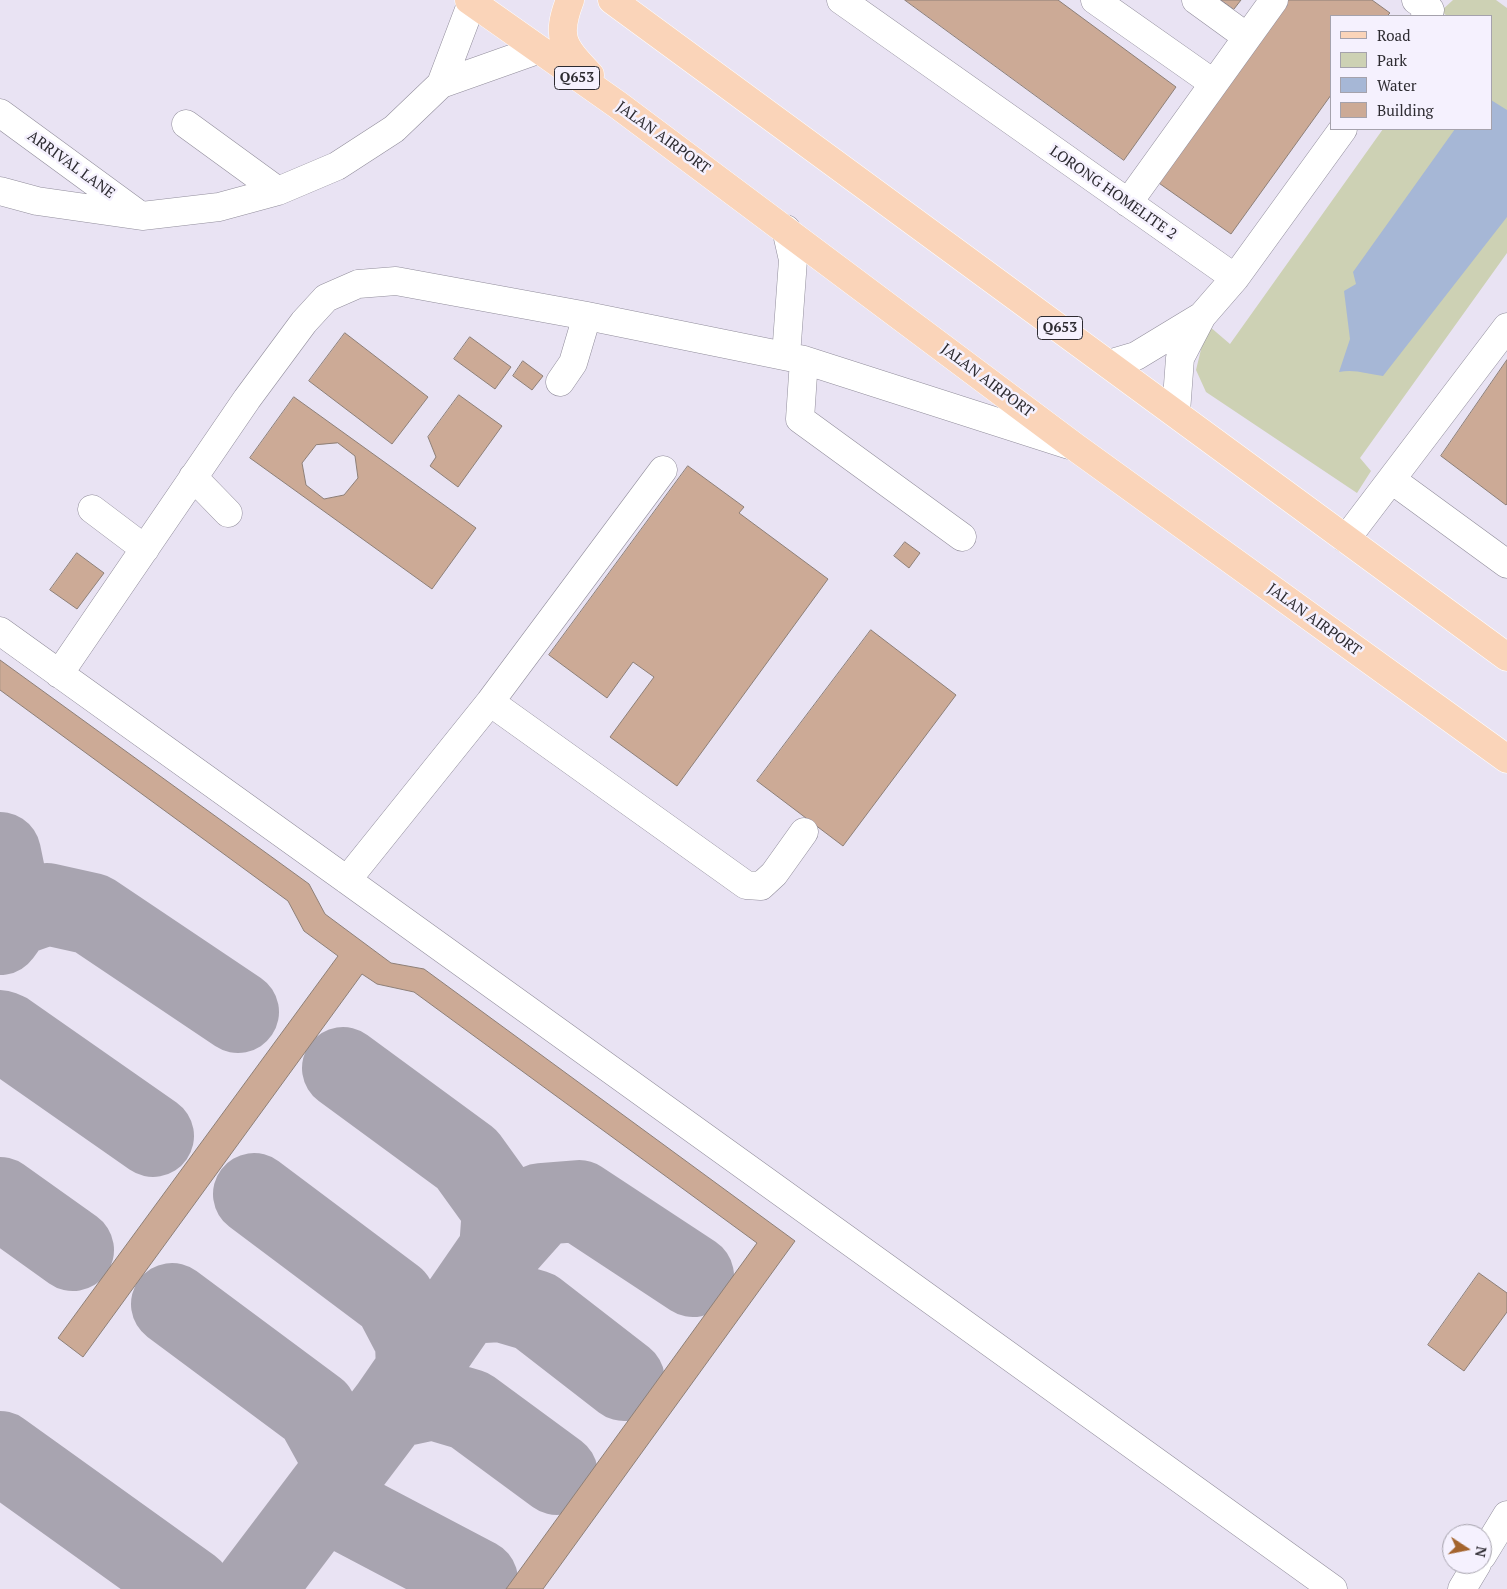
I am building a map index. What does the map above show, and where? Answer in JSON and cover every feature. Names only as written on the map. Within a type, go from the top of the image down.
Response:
[{"type":"main road","points":[[570,0],[564,16],[563,36],[567,51],[618,105]]},
{"type":"main road","name":"Q653","points":[[612,0],[1176,412],[1507,657]]},
{"type":"main road","name":"JALAN AIRPORT","points":[[471,1],[536,50],[618,105],[1075,447],[1507,760]]},
{"type":"lane","points":[[1094,0],[1213,83]]},
{"type":"lane","points":[[1196,0],[1247,37]]},
{"type":"lane","points":[[1128,203],[1274,0]]},
{"type":"lane","points":[[441,84],[471,1]]},
{"type":"lane","name":"LORONG HOMELITE 2","points":[[859,5],[1128,203],[1235,278]]},
{"type":"lane","points":[[0,192],[37,201],[142,216],[218,207],[278,192],[337,166],[394,129],[441,84],[536,50]]},
{"type":"lane","name":"ARRIVAL LANE","points":[[0,113],[142,216]]},
{"type":"lane","points":[[186,124],[278,192]]},
{"type":"lane","points":[[1176,412],[1180,358],[1202,316],[1235,278],[1342,130]]},
{"type":"lane","points":[[786,229],[794,260],[795,358],[800,419],[962,536]]},
{"type":"lane","points":[[59,674],[246,399],[304,322],[326,298],[358,284],[396,281],[587,316],[795,358],[1075,447]]},
{"type":"lane","points":[[560,382],[573,363],[587,316]]},
{"type":"lane","points":[[1109,364],[1136,356],[1202,316]]},
{"type":"lane","points":[[1346,539],[1507,327]]},
{"type":"lane","points":[[347,880],[490,702],[663,470]]},
{"type":"lane","points":[[193,478],[228,513]]},
{"type":"lane","points":[[1392,480],[1506,562]]},
{"type":"lane","points":[[92,509],[145,549]]},
{"type":"lane","points":[[0,631],[1333,1589]]},
{"type":"lane","points":[[490,702],[746,885],[761,886],[774,874],[804,832]]},
{"type":"lane","points":[[1492,1540],[1507,1515]]},
{"type":"lane","points":[[1462,1589],[1471,1574]]},
{"type":"green space","points":[[1453,0],[1496,0],[1507,8],[1507,253],[1360,458],[1371,471],[1357,493],[1206,392],[1196,370],[1204,337],[1209,326],[1230,344],[1382,130],[1492,130],[1492,15],[1446,15],[1441,11]]},
{"type":"water","points":[[1492,101],[1507,110],[1507,217],[1383,376],[1356,371],[1339,372],[1350,339],[1344,291],[1356,284],[1353,272],[1454,130],[1492,130]]},
{"type":"building","points":[[905,0],[1058,0],[1176,87],[1124,160]]},
{"type":"building","points":[[1221,0],[1241,0],[1234,9]]},
{"type":"building","points":[[1285,0],[1372,0],[1390,13],[1388,15],[1330,15],[1330,96],[1231,234],[1156,181]]},
{"type":"building","points":[[345,333],[428,397],[392,444],[309,381]]},
{"type":"building","points":[[470,337],[511,367],[495,389],[454,359]]},
{"type":"building","points":[[1507,360],[1507,504],[1506,505],[1441,456]]},
{"type":"building","points":[[523,361],[543,376],[532,390],[513,376]]},
{"type":"building","points":[[459,395],[502,426],[458,487],[430,466],[436,457],[428,437]]},
{"type":"building","points":[[294,397],[476,528],[432,589],[250,458]]},
{"type":"building","points":[[338,443],[355,456],[358,478],[344,495],[324,499],[306,485],[302,463],[316,445]]},
{"type":"building","points":[[688,466],[744,507],[739,513],[828,579],[677,786],[610,737],[654,677],[633,662],[607,698],[549,655]]},
{"type":"building","points":[[905,542],[920,553],[909,568],[894,556]]},
{"type":"building","points":[[77,553],[104,573],[77,609],[50,590]]},
{"type":"building","points":[[871,630],[956,695],[843,846],[757,781]]},
{"type":"building","points":[[0,660],[309,884],[325,914],[391,963],[424,969],[795,1241],[543,1589],[506,1589],[757,1243],[414,992],[377,984],[362,974],[83,1357],[58,1338],[338,956],[304,931],[288,901],[0,690]]},
{"type":"building","points":[[1479,1273],[1507,1293],[1507,1312],[1464,1371],[1428,1345]]},
{"type":"taxiway","points":[[0,853],[13,916]]},
{"type":"taxiway","points":[[0,934],[13,916],[47,904],[92,914],[238,1012]]},
{"type":"taxiway","points":[[0,1031],[153,1136]]},
{"type":"taxiway","points":[[343,1068],[467,1159],[503,1209],[500,1250]]},
{"type":"taxiway","points":[[254,1194],[394,1299],[416,1341],[417,1372]]},
{"type":"taxiway","points":[[0,1198],[73,1250]]},
{"type":"taxiway","points":[[254,1589],[391,1408],[500,1250],[541,1204],[579,1201],[693,1276]]},
{"type":"taxiway","points":[[464,1303],[501,1301],[535,1311],[624,1380]]},
{"type":"taxiway","points":[[172,1304],[316,1411],[347,1467]]},
{"type":"taxiway","points":[[391,1408],[433,1399],[470,1410],[557,1474]]},
{"type":"taxiway","points":[[0,1452],[191,1589]]},
{"type":"taxiway","points":[[323,1499],[477,1580]]}]
